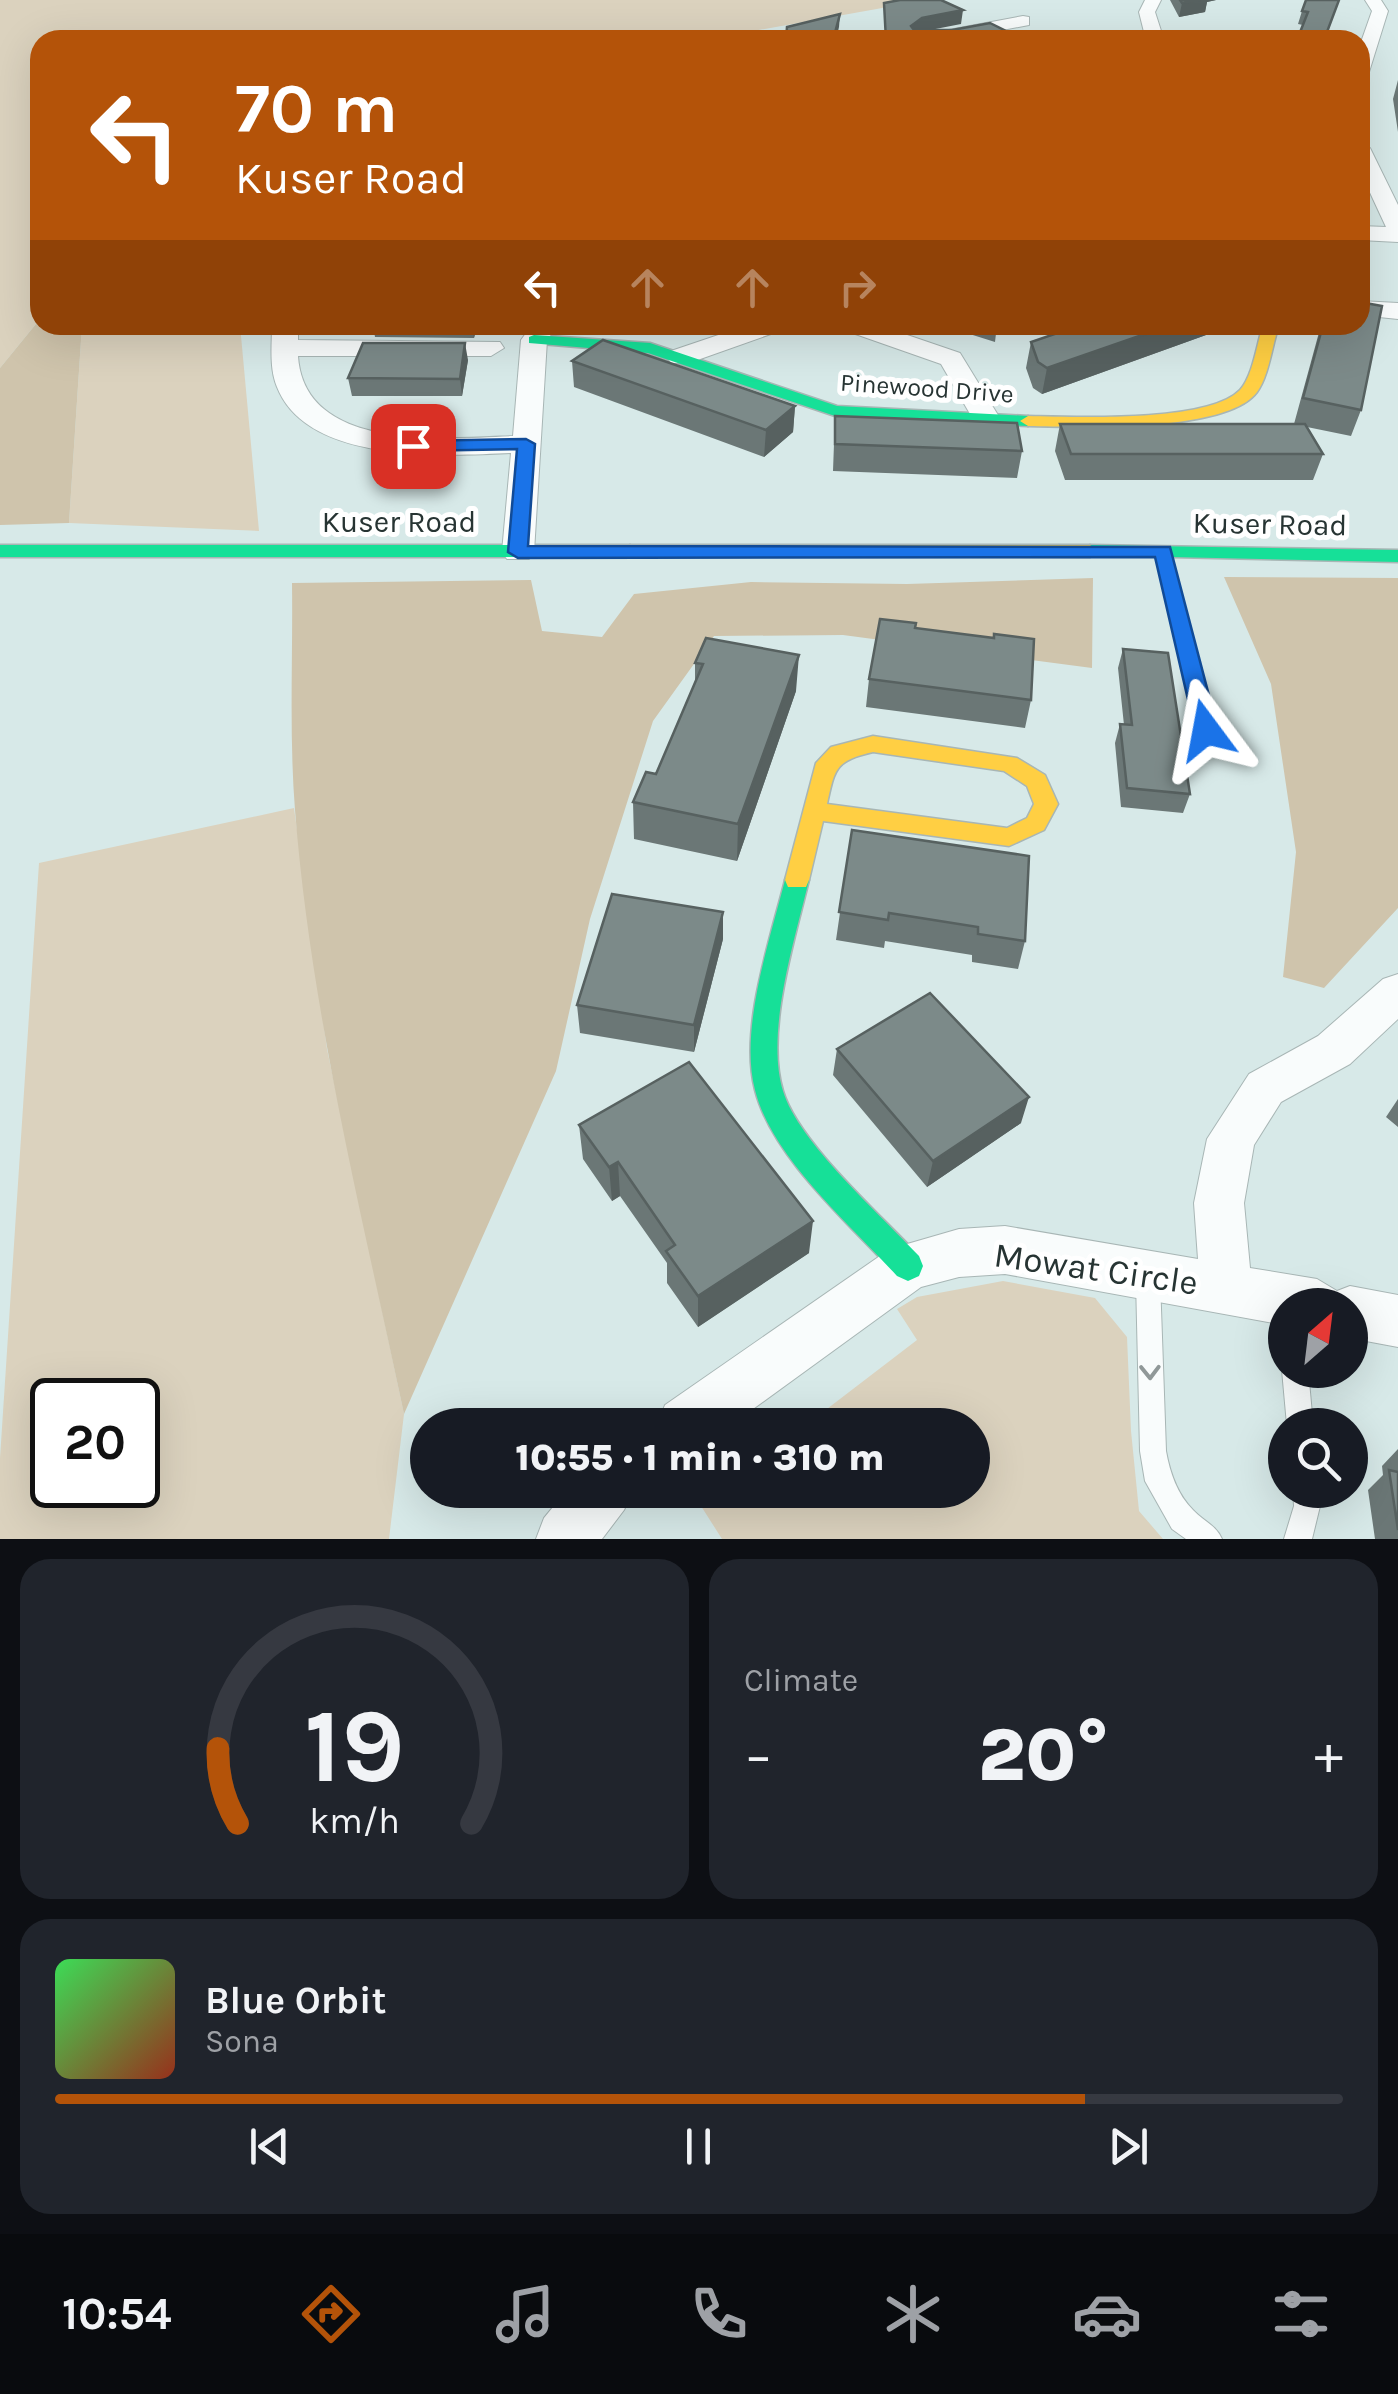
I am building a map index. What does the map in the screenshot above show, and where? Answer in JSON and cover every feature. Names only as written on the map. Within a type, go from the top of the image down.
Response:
[{"type":"street","points":[[1152,30],[1146,12],[1153,0]]},
{"type":"street","points":[[1370,41],[1380,10],[1373,0]]},
{"type":"street","points":[[975,30],[1023,21]]},
{"type":"street","points":[[1370,170],[1398,232],[1370,233]]},
{"type":"street","points":[[1370,309],[1398,311]]},
{"type":"street","points":[[518,552],[539,335]]},
{"type":"street","name":"Pinewood Drive","points":[[559,335],[680,357],[806,405],[834,411],[987,420],[1188,417],[1230,407],[1252,388],[1268,335]]},
{"type":"street","points":[[680,357],[744,335]]},
{"type":"street","points":[[882,335],[951,359],[987,420]]},
{"type":"street","points":[[491,348],[286,337],[288,381],[295,397],[326,422],[352,434],[413,446],[526,444]]},
{"type":"street","name":"Kuser Road","points":[[0,552],[1164,551],[1398,556]]},
{"type":"street","points":[[815,812],[1008,837],[1036,824],[1046,804],[1038,781],[1010,764],[874,744],[839,752],[824,769],[765,1037],[768,1090],[799,1138],[908,1266]]},
{"type":"street","points":[[1226,1287],[1219,1204],[1230,1139],[1265,1088],[1334,1050],[1398,992]]},
{"type":"street","name":"Mowat Circle","points":[[709,1408],[908,1266],[959,1253],[1005,1250],[1268,1296]]},
{"type":"street","points":[[1368,1315],[1398,1321]]},
{"type":"street","points":[[565,1539],[590,1508]]},
{"type":"lane","points":[[1164,551],[1206,730]]},
{"type":"lane","points":[[1148,1274],[1152,1450],[1158,1481],[1182,1520],[1208,1539]]},
{"type":"lane","points":[[1298,1539],[1307,1508]]},
{"type":"shaded area","points":[[0,0],[927,0],[759,30],[30,30],[30,331],[0,368]]},
{"type":"shaded area","points":[[30,331],[30,335],[81,335],[69,523],[0,525],[0,368]]},
{"type":"shaded area","points":[[81,335],[241,335],[259,531],[69,523]]},
{"type":"shaded area","points":[[1224,577],[1398,578],[1398,908],[1324,988],[1283,977],[1296,852],[1271,684]]},
{"type":"shaded area","points":[[1093,578],[1092,668],[843,635],[714,636],[653,721],[590,919],[556,1071],[404,1414],[340,1114],[313,962],[295,810],[292,583],[531,580],[542,631],[602,637],[634,594],[751,582],[907,584]]},
{"type":"shaded area","points":[[294,808],[327,1049],[404,1414],[389,1539],[0,1539],[0,1458],[39,863]]},
{"type":"shaded area","points":[[1003,1281],[1095,1298],[1127,1337],[1139,1511],[1163,1539],[722,1539],[702,1508],[990,1508],[990,1408],[828,1408],[917,1340],[897,1309],[917,1297]]},
{"type":"building","points":[[941,0],[963,10],[922,18],[911,26],[914,30],[885,30],[884,3]]},
{"type":"building","points":[[1306,0],[1339,0],[1328,30],[1301,30],[1308,12],[1302,11]]},
{"type":"building","points":[[840,14],[836,30],[787,30]]},
{"type":"building","points":[[990,23],[1004,30],[952,30]]},
{"type":"building","points":[[1370,304],[1382,306],[1361,410],[1303,398],[1320,335],[1370,335]]},
{"type":"building","points":[[1052,335],[1142,335],[1047,368],[1038,362],[1031,342]]},
{"type":"building","points":[[603,340],[795,406],[766,430],[572,361]]},
{"type":"building","points":[[363,343],[465,343],[460,379],[348,378]]},
{"type":"building","points":[[835,416],[1017,423],[1022,451],[835,444]]},
{"type":"building","points":[[1060,424],[1305,424],[1323,454],[1071,454]]},
{"type":"building","points":[[880,619],[916,623],[915,628],[1034,639],[1031,700],[869,679]]},
{"type":"building","points":[[706,638],[799,655],[738,824],[633,802],[646,772],[656,774],[703,664],[695,663]]},
{"type":"building","points":[[1123,649],[1168,653],[1190,794],[1127,788],[1120,724],[1132,725]]},
{"type":"building","points":[[852,830],[1029,856],[1025,941],[978,934],[978,927],[889,913],[888,920],[839,912]]},
{"type":"building","points":[[612,894],[723,912],[694,1025],[577,1005]]},
{"type":"building","points":[[930,993],[1029,1097],[933,1161],[837,1049]]},
{"type":"building","points":[[689,1062],[813,1221],[698,1296],[666,1251],[675,1245],[618,1162],[609,1167],[579,1125]]},
{"type":"building","points":[[1389,1470],[1398,1472],[1398,1530]]},
{"type":"traffic: fast","points":[[534,340],[650,348],[835,411],[1028,421]]},
{"type":"traffic: fast","points":[[0,551],[630,551]]},
{"type":"traffic: fast","points":[[1090,551],[1398,556]]},
{"type":"traffic: fast","points":[[797,880],[768,1017],[765,1071],[769,1092],[778,1113],[810,1159],[908,1266]]},
{"type":"traffic: slow","points":[[1028,421],[1146,420],[1210,411],[1234,402],[1250,390],[1268,335]]},
{"type":"traffic: slow","points":[[630,551],[1090,551]]},
{"type":"traffic: slow","points":[[797,880],[824,769],[839,752],[873,744],[1009,764],[1037,781],[1046,804],[1036,824],[1009,837],[815,811]]},
{"type":"route","points":[[413,446],[526,444],[518,552],[1164,551],[1206,730]]}]
